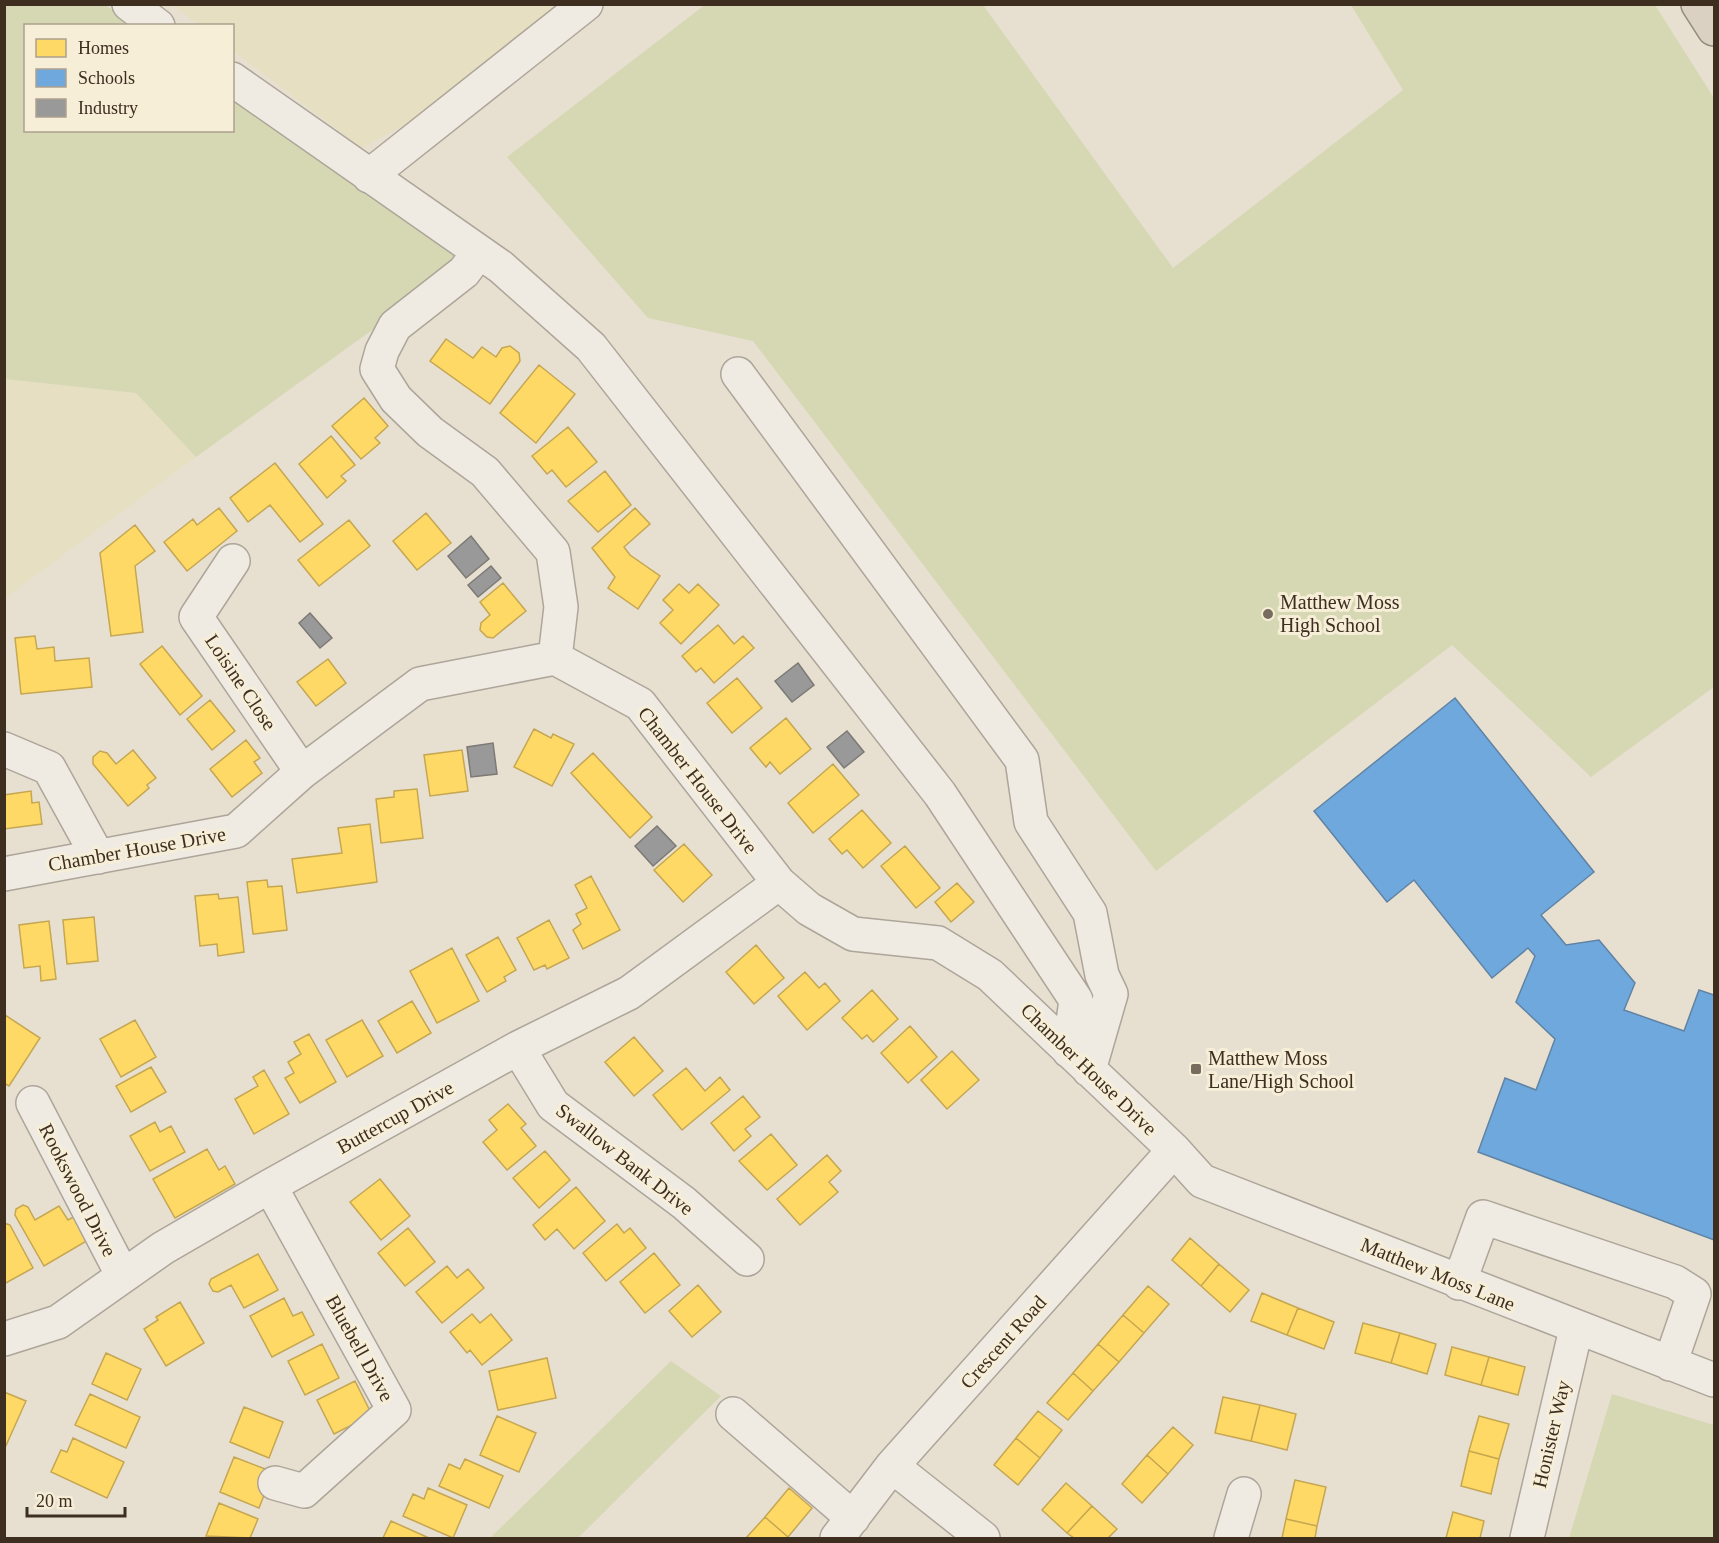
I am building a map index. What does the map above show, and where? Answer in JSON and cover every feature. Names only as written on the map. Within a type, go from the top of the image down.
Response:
[{"type":"highway","points":[[1698,4],[1714,29]]},
{"type":"street","points":[[129,4],[155,24]]},
{"type":"street","points":[[369,176],[586,4]]},
{"type":"street","points":[[234,80],[501,267],[591,347],[940,794],[1076,1000],[1079,1061]]},
{"type":"street","points":[[479,252],[464,272],[396,326],[382,351],[377,369],[396,399],[430,432],[485,472],[553,552],[561,607],[555,658]]},
{"type":"street","points":[[738,374],[1022,760],[1031,822],[1090,913],[1102,975],[1111,994],[1079,1061]]},
{"type":"street","name":"Loisine Close","points":[[233,561],[196,617],[302,772]]},
{"type":"street","name":"Chamber House Drive","points":[[4,874],[236,831],[302,772],[420,684],[555,658],[640,704],[779,883],[809,909],[853,934],[938,943],[990,975],[1174,1150]]},
{"type":"street","points":[[4,749],[49,768],[98,857]]},
{"type":"street","name":"Buttercup Drive","points":[[4,1339],[58,1322],[163,1248],[270,1186],[518,1048],[629,993],[779,883]]},
{"type":"street","name":"Swallow Bank Drive","points":[[518,1048],[554,1105],[684,1203],[747,1258]]},
{"type":"street","name":"Rookswood Drive","points":[[33,1103],[123,1276]]},
{"type":"street","name":"Matthew Moss Lane","points":[[1174,1150],[1202,1181],[1576,1329],[1714,1380]]},
{"type":"street","name":"Crescent Road","points":[[845,1528],[892,1466],[1174,1150]]},
{"type":"street","name":"Bluebell Drive","points":[[270,1186],[394,1410],[304,1491],[275,1483]]},
{"type":"street","points":[[1459,1283],[1483,1217],[1675,1282],[1694,1294],[1670,1364]]},
{"type":"street","name":"Honister Way","points":[[1527,1539],[1576,1329]]},
{"type":"street","points":[[733,1414],[845,1528]]},
{"type":"street","points":[[892,1466],[983,1539]]},
{"type":"street","points":[[1231,1539],[1244,1494]]},
{"type":"shaded area","points":[[172,5],[558,5],[435,108],[362,148],[234,52],[234,24],[198,24]]},
{"type":"shaded area","points":[[5,379],[136,393],[196,457],[5,598]]},
{"type":"green space","name":"Matthew Moss High School","points":[[706,4],[983,5],[1173,268],[1403,90],[1351,5],[1655,5],[1714,98],[1714,687],[1591,777],[1452,645],[1156,871],[753,341],[648,318],[507,157]]},
{"type":"green space","points":[[5,5],[105,5],[134,24],[24,24],[24,132],[234,132],[234,96],[466,250],[451,273],[196,457],[136,393],[5,379]]},
{"type":"green space","points":[[671,1361],[721,1396],[578,1538],[490,1538]]},
{"type":"green space","points":[[1612,1394],[1714,1425],[1714,1538],[1569,1538]]},
{"type":"building: Homes","points":[[446,339],[473,358],[482,347],[496,357],[502,348],[510,346],[519,353],[520,361],[490,404],[430,361]]},
{"type":"building: Homes","points":[[539,365],[575,394],[536,443],[500,413]]},
{"type":"building: Homes","points":[[364,398],[388,426],[375,438],[380,443],[361,459],[332,426]]},
{"type":"building: Homes","points":[[568,427],[597,462],[566,487],[552,470],[547,474],[532,456]]},
{"type":"building: Homes","points":[[331,436],[355,465],[341,476],[346,481],[327,498],[299,464]]},
{"type":"building: Homes","points":[[275,463],[323,524],[300,542],[270,505],[248,522],[230,498]]},
{"type":"building: Homes","points":[[605,471],[631,505],[598,532],[568,501]]},
{"type":"building: Homes","points":[[219,508],[237,531],[187,571],[164,542],[193,519],[197,525]]},
{"type":"building: Homes","points":[[635,508],[650,524],[624,547],[630,555],[660,576],[638,609],[608,588],[615,577],[592,548]]},
{"type":"building: Homes","points":[[426,513],[451,543],[417,570],[393,541]]},
{"type":"building: Homes","points":[[349,520],[370,546],[319,586],[298,560]]},
{"type":"building: Homes","points":[[135,525],[155,551],[135,566],[143,632],[111,636],[100,553]]},
{"type":"building: Homes","points":[[503,583],[526,611],[493,638],[487,637],[480,630],[481,623],[490,615],[480,602]]},
{"type":"building: Homes","points":[[679,584],[689,593],[698,584],[719,605],[681,644],[660,623],[673,610],[663,600]]},
{"type":"building: Homes","points":[[718,625],[734,644],[743,636],[754,648],[714,683],[701,668],[696,672],[682,656]]},
{"type":"building: Homes","points":[[35,636],[37,649],[54,647],[55,661],[89,658],[92,687],[21,694],[15,638]]},
{"type":"building: Homes","points":[[162,646],[202,696],[180,715],[140,664]]},
{"type":"building: Homes","points":[[328,659],[346,683],[316,706],[297,682]]},
{"type":"building: Homes","points":[[737,678],[762,708],[732,733],[707,703]]},
{"type":"building: Homes","points":[[210,700],[235,731],[212,750],[187,719]]},
{"type":"building: Homes","points":[[786,718],[811,749],[780,774],[770,762],[766,767],[750,748]]},
{"type":"building: Homes","points":[[534,729],[551,738],[553,734],[574,744],[552,786],[514,767]]},
{"type":"building: Homes","points":[[246,740],[260,758],[254,762],[262,773],[232,797],[210,769]]},
{"type":"building: Homes","points":[[133,750],[156,778],[147,785],[149,788],[128,806],[93,764],[93,757],[100,751],[107,753],[116,764]]},
{"type":"building: Homes","points":[[462,750],[468,791],[430,796],[424,755]]},
{"type":"building: Homes","points":[[593,753],[652,817],[630,838],[571,773]]},
{"type":"building: Homes","points":[[833,764],[859,795],[813,833],[788,803]]},
{"type":"building: Homes","points":[[417,789],[423,838],[381,843],[376,799],[394,797],[394,791]]},
{"type":"building: Homes","points":[[31,791],[32,803],[39,802],[42,824],[4,829],[4,795]]},
{"type":"building: Homes","points":[[862,810],[891,843],[863,868],[847,850],[842,854],[829,839]]},
{"type":"building: Homes","points":[[370,824],[377,882],[297,893],[292,859],[342,853],[338,828]]},
{"type":"building: Homes","points":[[684,844],[712,875],[683,902],[654,870]]},
{"type":"building: Homes","points":[[905,846],[940,888],[916,908],[881,866]]},
{"type":"building: Homes","points":[[591,876],[620,930],[583,949],[573,930],[581,924],[576,914],[587,908],[575,885]]},
{"type":"building: Homes","points":[[267,880],[268,887],[282,886],[287,930],[253,934],[247,882]]},
{"type":"building: Homes","points":[[957,883],[974,902],[951,922],[935,902]]},
{"type":"building: Homes","points":[[218,894],[219,899],[238,897],[244,952],[218,956],[217,944],[200,946],[195,896]]},
{"type":"building: Homes","points":[[94,917],[98,961],[67,964],[63,920]]},
{"type":"building: Homes","points":[[549,920],[569,958],[547,969],[545,965],[534,970],[517,938]]},
{"type":"building: Homes","points":[[49,921],[56,979],[41,981],[40,966],[24,968],[19,925]]},
{"type":"building: Homes","points":[[498,937],[516,970],[504,977],[506,981],[487,992],[466,955]]},
{"type":"building: Homes","points":[[756,945],[784,978],[754,1004],[726,972]]},
{"type":"building: Homes","points":[[452,948],[479,1001],[437,1023],[410,971]]},
{"type":"building: Homes","points":[[805,972],[819,988],[825,983],[840,1001],[807,1030],[778,996]]},
{"type":"building: Homes","points":[[872,990],[898,1019],[873,1042],[867,1035],[862,1039],[842,1018]]},
{"type":"building: Homes","points":[[412,1001],[431,1033],[397,1053],[378,1021]]},
{"type":"building: Homes","points":[[5,1015],[40,1038],[9,1086],[4,1083]]},
{"type":"building: Homes","points":[[135,1020],[156,1057],[121,1077],[100,1039]]},
{"type":"building: Homes","points":[[362,1020],[383,1056],[347,1077],[326,1040]]},
{"type":"building: Homes","points":[[910,1026],[937,1057],[908,1083],[881,1053]]},
{"type":"building: Homes","points":[[309,1034],[336,1082],[300,1103],[285,1078],[294,1073],[288,1062],[301,1054],[294,1042]]},
{"type":"building: Homes","points":[[634,1037],[663,1071],[634,1096],[605,1062]]},
{"type":"building: Homes","points":[[952,1051],[979,1080],[947,1109],[921,1080]]},
{"type":"building: Homes","points":[[151,1067],[166,1092],[131,1112],[116,1086]]},
{"type":"building: Homes","points":[[686,1068],[705,1091],[720,1077],[730,1090],[682,1130],[653,1095]]},
{"type":"building: Homes","points":[[264,1070],[289,1114],[254,1134],[235,1099],[258,1086],[253,1077]]},
{"type":"building: Homes","points":[[743,1096],[760,1117],[745,1129],[751,1136],[734,1151],[711,1123]]},
{"type":"building: Homes","points":[[508,1104],[526,1124],[521,1128],[536,1146],[507,1170],[483,1142],[497,1130],[489,1120]]},
{"type":"building: Homes","points":[[155,1122],[160,1132],[171,1126],[185,1152],[150,1171],[130,1136]]},
{"type":"building: Homes","points":[[771,1134],[797,1165],[767,1190],[739,1161]]},
{"type":"building: Homes","points":[[207,1149],[219,1170],[225,1166],[235,1184],[175,1218],[153,1179]]},
{"type":"building: Homes","points":[[545,1151],[570,1180],[539,1208],[513,1178]]},
{"type":"building: Homes","points":[[827,1155],[841,1171],[829,1182],[838,1192],[800,1225],[777,1199]]},
{"type":"building: Homes","points":[[380,1179],[410,1216],[381,1240],[350,1202]]},
{"type":"building: Homes","points":[[576,1187],[605,1221],[574,1249],[557,1229],[545,1240],[533,1225]]},
{"type":"building: Homes","points":[[23,1205],[28,1207],[35,1220],[59,1206],[68,1220],[81,1213],[95,1236],[44,1266],[15,1215],[16,1209]]},
{"type":"building: Homes","points":[[4,1223],[10,1225],[33,1268],[4,1284]]},
{"type":"building: Homes","points":[[617,1224],[624,1233],[630,1228],[646,1248],[606,1281],[583,1253]]},
{"type":"building: Homes","points":[[408,1228],[435,1262],[405,1286],[378,1253]]},
{"type":"building: Homes","points":[[1190,1238],[1219,1264],[1201,1286],[1172,1260]]},
{"type":"building: Homes","points":[[654,1253],[680,1285],[645,1313],[620,1282]]},
{"type":"building: Homes","points":[[258,1254],[278,1290],[244,1308],[231,1285],[218,1292],[213,1291],[209,1284],[211,1279]]},
{"type":"building: Homes","points":[[1219,1264],[1249,1290],[1230,1312],[1201,1286]]},
{"type":"building: Homes","points":[[447,1266],[457,1278],[468,1269],[484,1288],[442,1323],[416,1292]]},
{"type":"building: Homes","points":[[698,1285],[721,1312],[692,1337],[669,1311]]},
{"type":"building: Homes","points":[[1148,1286],[1169,1304],[1144,1333],[1123,1315]]},
{"type":"building: Homes","points":[[1262,1293],[1298,1308],[1287,1335],[1251,1321]]},
{"type":"building: Homes","points":[[284,1298],[293,1316],[302,1312],[314,1335],[272,1357],[250,1316]]},
{"type":"building: Homes","points":[[180,1302],[204,1343],[166,1366],[144,1329],[158,1320],[156,1317]]},
{"type":"building: Homes","points":[[1298,1308],[1334,1322],[1324,1349],[1287,1335]]},
{"type":"building: Homes","points":[[472,1314],[480,1323],[491,1314],[512,1340],[482,1365],[470,1350],[467,1353],[450,1332]]},
{"type":"building: Homes","points":[[1123,1315],[1144,1333],[1119,1362],[1098,1344]]},
{"type":"building: Homes","points":[[1363,1323],[1400,1333],[1391,1363],[1355,1353]]},
{"type":"building: Homes","points":[[1400,1333],[1436,1344],[1427,1374],[1391,1363]]},
{"type":"building: Homes","points":[[322,1344],[339,1378],[305,1395],[288,1361]]},
{"type":"building: Homes","points":[[1098,1344],[1119,1362],[1093,1391],[1073,1373]]},
{"type":"building: Homes","points":[[1452,1347],[1489,1357],[1481,1385],[1445,1375]]},
{"type":"building: Homes","points":[[106,1353],[141,1369],[127,1400],[92,1384]]},
{"type":"building: Homes","points":[[1489,1357],[1525,1367],[1518,1395],[1481,1385]]},
{"type":"building: Homes","points":[[547,1358],[556,1398],[498,1410],[489,1371]]},
{"type":"building: Homes","points":[[1073,1373],[1093,1391],[1068,1420],[1047,1403]]},
{"type":"building: Homes","points":[[355,1381],[372,1415],[334,1434],[317,1400]]},
{"type":"building: Homes","points":[[4,1392],[26,1401],[4,1450]]},
{"type":"building: Homes","points":[[90,1394],[140,1417],[126,1448],[75,1425]]},
{"type":"building: Homes","points":[[1223,1397],[1260,1405],[1251,1441],[1215,1433]]},
{"type":"building: Homes","points":[[1260,1405],[1296,1414],[1287,1450],[1251,1441]]},
{"type":"building: Homes","points":[[244,1407],[283,1422],[269,1458],[230,1442]]},
{"type":"building: Homes","points":[[1038,1411],[1062,1430],[1040,1458],[1016,1438]]},
{"type":"building: Homes","points":[[497,1416],[536,1433],[519,1472],[480,1455]]},
{"type":"building: Homes","points":[[1479,1416],[1509,1424],[1499,1459],[1469,1451]]},
{"type":"building: Homes","points":[[1173,1427],[1193,1445],[1168,1474],[1147,1455]]},
{"type":"building: Homes","points":[[73,1438],[124,1462],[107,1498],[51,1472],[61,1450],[67,1452]]},
{"type":"building: Homes","points":[[1016,1438],[1040,1458],[1018,1485],[994,1465]]},
{"type":"building: Homes","points":[[1469,1451],[1499,1459],[1491,1494],[1461,1486]]},
{"type":"building: Homes","points":[[1147,1455],[1168,1474],[1142,1503],[1122,1484]]},
{"type":"building: Homes","points":[[234,1457],[273,1472],[259,1508],[220,1492]]},
{"type":"building: Homes","points":[[465,1459],[503,1476],[489,1508],[439,1486],[449,1464],[460,1469]]},
{"type":"building: Homes","points":[[1295,1480],[1326,1487],[1317,1526],[1286,1519]]},
{"type":"building: Homes","points":[[1066,1483],[1092,1506],[1067,1533],[1042,1510]]},
{"type":"building: Homes","points":[[428,1488],[467,1505],[453,1538],[403,1516],[413,1494],[424,1499]]},
{"type":"building: Homes","points":[[789,1488],[812,1508],[788,1537],[765,1517]]},
{"type":"building: Homes","points":[[219,1503],[258,1519],[250,1538],[206,1536]]},
{"type":"building: Homes","points":[[1092,1506],[1117,1529],[1108,1538],[1074,1538],[1067,1533]]},
{"type":"building: Homes","points":[[1453,1512],[1484,1521],[1480,1538],[1446,1538]]},
{"type":"building: Homes","points":[[765,1517],[788,1537],[746,1538]]},
{"type":"building: Homes","points":[[1286,1519],[1317,1526],[1315,1538],[1282,1538]]},
{"type":"building: Homes","points":[[391,1521],[429,1538],[383,1538]]},
{"type":"building: Schools","points":[[1455,698],[1594,872],[1541,915],[1566,945],[1599,940],[1635,983],[1624,1010],[1684,1031],[1699,990],[1714,995],[1714,1240],[1478,1152],[1505,1078],[1536,1090],[1555,1039],[1516,1002],[1535,956],[1528,948],[1492,978],[1414,880],[1387,902],[1314,811]]},
{"type":"building: Industry","points":[[471,536],[489,559],[466,578],[448,556]]},
{"type":"building: Industry","points":[[491,566],[501,578],[478,597],[468,585]]},
{"type":"building: Industry","points":[[310,613],[332,638],[320,648],[299,623]]},
{"type":"building: Industry","points":[[798,663],[814,685],[792,702],[775,681]]},
{"type":"building: Industry","points":[[847,731],[864,752],[844,768],[827,747]]},
{"type":"building: Industry","points":[[493,743],[497,774],[471,777],[467,747]]},
{"type":"building: Industry","points":[[657,826],[676,846],[653,866],[635,846]]},
{"type":"place","name":"Matthew Moss High School","points":[[1268,614]]},
{"type":"place","name":"Matthew Moss Lane/High School","points":[[1196,1069]]}]
